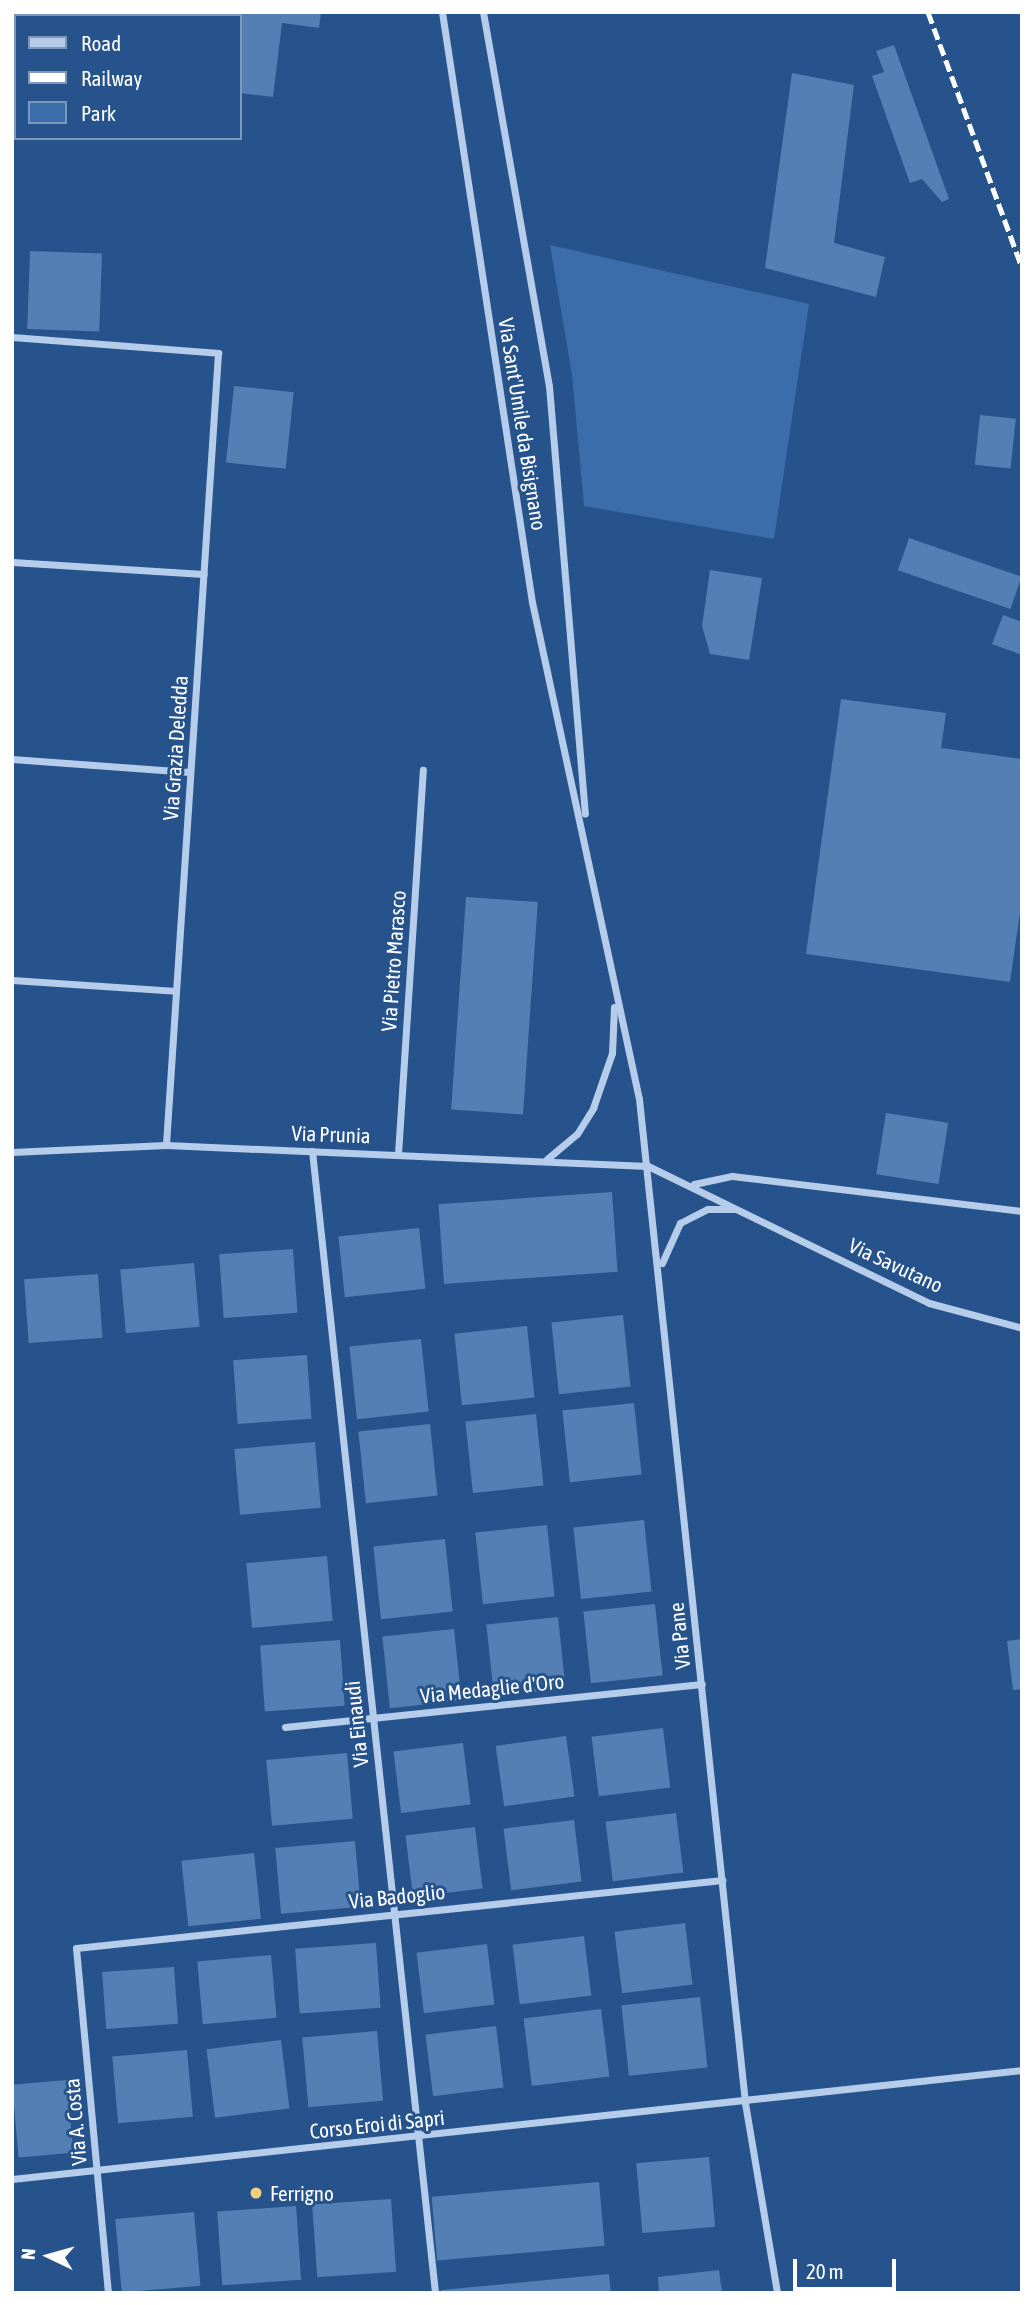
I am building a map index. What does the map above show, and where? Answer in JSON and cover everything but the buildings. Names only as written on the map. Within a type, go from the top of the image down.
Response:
[{"type":"street","name":"Via Sant'Umile da Bisignano","points":[[442,12],[532,603],[587,838],[614,996]]},
{"type":"street","name":"Via Sant'Umile da Bisignano","points":[[483,12],[549,386],[587,838]]},
{"type":"street","name":"Via Grazia Deledda","points":[[12,337],[218,352],[166,1145]]},
{"type":"street","points":[[12,562],[204,574]]},
{"type":"street","points":[[12,759],[190,772]]},
{"type":"street","name":"Via Pietro Marasco","points":[[398,1154],[423,771]]},
{"type":"street","points":[[12,980],[176,991]]},
{"type":"street","points":[[546,1160],[577,1134],[606,1078],[614,996]]},
{"type":"street","name":"Via Pane","points":[[614,996],[648,1166],[745,2103],[777,2293]]},
{"type":"street","name":"Via Prunia","points":[[12,1152],[166,1145],[546,1160],[648,1166],[694,1184]]},
{"type":"street","name":"Via Einaudi","points":[[312,1151],[435,2293]]},
{"type":"street","points":[[694,1184],[732,1176],[1022,1211]]},
{"type":"street","name":"Via Savutano","points":[[694,1184],[929,1303],[1022,1328]]},
{"type":"street","points":[[661,1281],[665,1247],[680,1223],[708,1209],[741,1210]]},
{"type":"street","name":"Via Medaglie d'Oro","points":[[285,1727],[702,1684]]},
{"type":"street","name":"Via Badoglio","points":[[76,1948],[722,1880]]},
{"type":"street","name":"Via A. Costa","points":[[76,1948],[108,2293]]},
{"type":"street","name":"Corso Eroi di Sapri","points":[[12,2179],[745,2103],[1022,2070]]},
{"type":"green space","points":[[550,245],[809,304],[774,539],[584,506],[572,375]]},
{"type":"railway","points":[[928,12],[1022,267]]},
{"type":"place","name":"Ferrigno","points":[[256,2193]]}]
